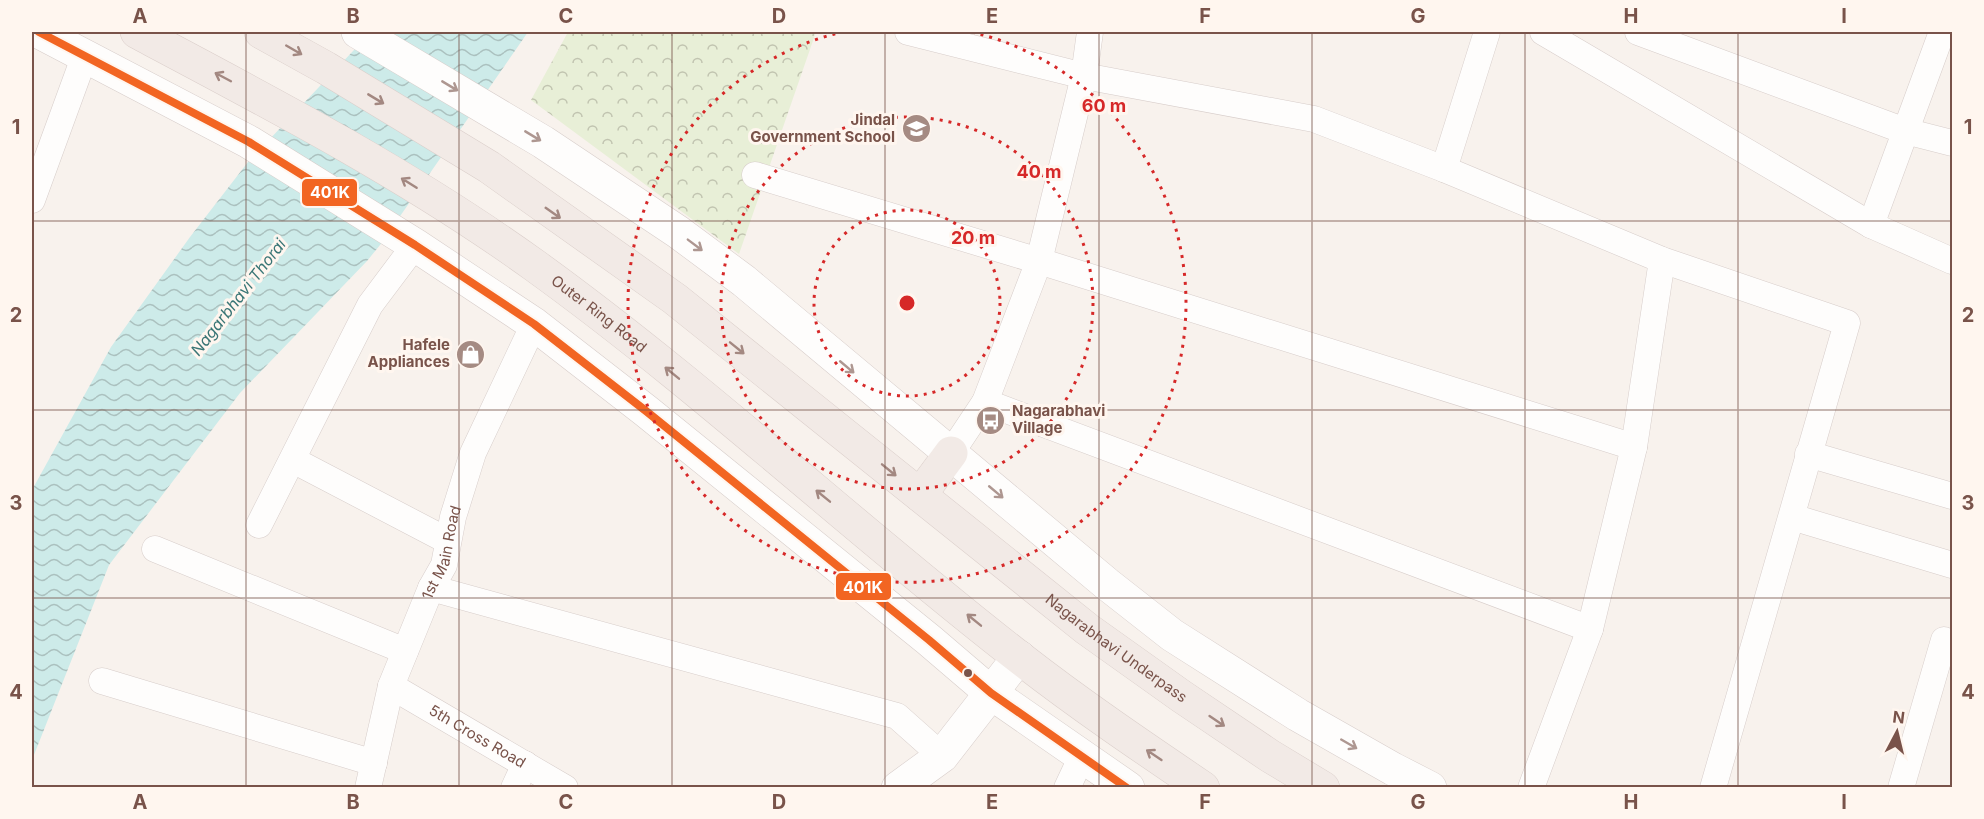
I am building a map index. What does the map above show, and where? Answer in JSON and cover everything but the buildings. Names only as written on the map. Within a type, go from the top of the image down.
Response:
[{"type":"highway","name":"Outer Ring Road","points":[[137,32],[368,158],[459,213],[534,265],[639,346],[1019,657]]},
{"type":"highway","points":[[261,32],[326,68],[489,166],[675,299],[920,495],[951,453]]},
{"type":"highway","name":"Nagarabhavi Underpass","points":[[920,495],[1087,629],[1220,723],[1323,788]]},
{"type":"highway","points":[[1019,657],[1113,727],[1203,788]]},
{"type":"street","points":[[39,32],[249,142],[404,238],[534,324],[646,411],[991,693],[1128,788]]},
{"type":"street","points":[[951,453],[985,402],[1039,261],[1084,76],[1090,32]]},
{"type":"street","points":[[1443,169],[1487,32]]},
{"type":"street","points":[[1543,32],[1871,225],[1953,261]]},
{"type":"street","points":[[1638,32],[1905,131],[1953,143]]},
{"type":"street","points":[[1871,225],[1942,32]]},
{"type":"street","points":[[361,33],[543,142],[640,206],[744,281],[1115,591],[1172,635],[1298,715],[1393,770],[1430,788]]},
{"type":"street","points":[[914,33],[1084,76],[1314,119],[1443,169],[1662,260],[1847,323],[1713,788]]},
{"type":"street","points":[[32,200],[85,55]]},
{"type":"street","points":[[755,175],[1634,447]]},
{"type":"street","points":[[259,525],[404,238]]},
{"type":"street","points":[[1531,788],[1590,628],[1634,447],[1662,260]]},
{"type":"street","name":"1st Main Road","points":[[371,775],[391,686],[431,588],[444,565],[453,517],[473,453],[534,324]]},
{"type":"street","points":[[985,402],[1590,628]]},
{"type":"street","points":[[1808,454],[1953,496]]},
{"type":"street","points":[[293,460],[448,541]]},
{"type":"street","points":[[1792,517],[1953,565]]},
{"type":"street","points":[[155,549],[405,651]]},
{"type":"street","points":[[431,588],[897,716],[942,756]]},
{"type":"street","points":[[1902,788],[1942,690],[1944,640]]},
{"type":"street","points":[[898,788],[942,756],[1019,657]]},
{"type":"street","points":[[102,681],[371,775]]},
{"type":"street","name":"5th Cross Road","points":[[391,686],[565,788]]},
{"type":"street","points":[[1067,788],[1082,756]]},
{"type":"street","points":[[514,788],[525,764]]},
{"type":"green space","points":[[568,32],[816,32],[739,254],[531,100]]},
{"type":"water","name":"Nagarbhavi Thorai","points":[[371,32],[528,32],[380,245],[240,393],[109,565],[32,760],[32,490],[111,347],[190,237],[248,162]]},
{"type":"transit line","name":"401K","points":[[39,32],[249,142],[415,245],[534,324],[646,411],[991,693],[1127,788]]},
{"type":"place","name":"Jindal Government School","points":[[916,129]]},
{"type":"place","name":"Hafele Appliances","points":[[471,354]]},
{"type":"place","name":"Nagarabhavi Village","points":[[991,420]]}]
